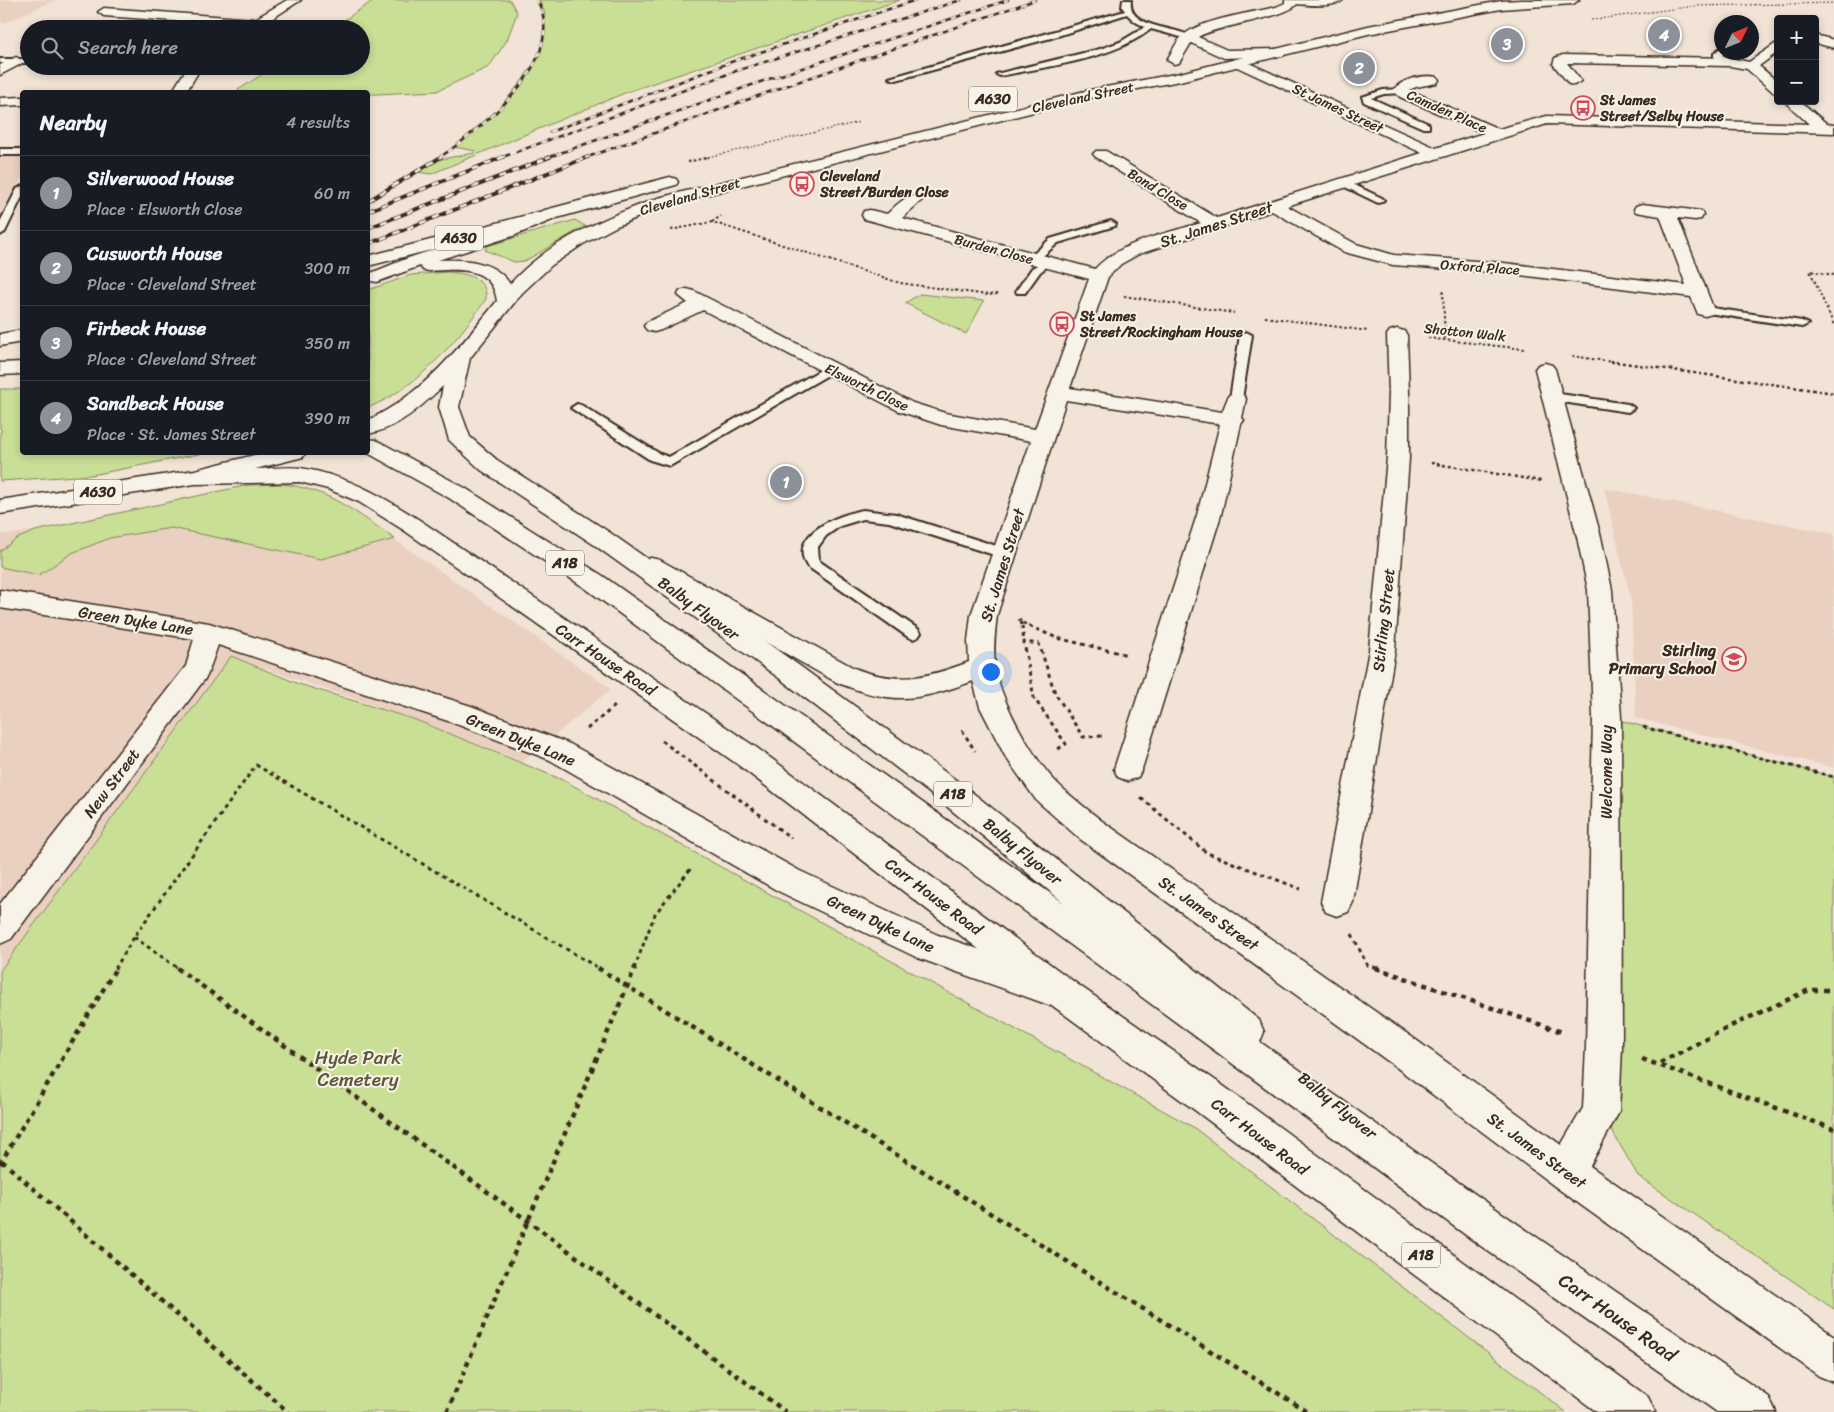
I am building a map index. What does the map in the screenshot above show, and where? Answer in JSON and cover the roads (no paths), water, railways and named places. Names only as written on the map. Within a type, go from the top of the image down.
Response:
[{"type":"main road","points":[[262,20],[295,0]]},
{"type":"main road","points":[[1174,60],[1188,36],[1194,32],[1280,10],[1290,5],[1292,0],[1310,2],[1337,0]]},
{"type":"main road","name":"Cleveland Street","points":[[506,301],[530,274],[558,252],[587,234],[664,201],[1076,97],[1180,77],[1368,30],[1472,10],[1520,3],[1573,0]]},
{"type":"main road","points":[[125,14],[142,5]]},
{"type":"main road","points":[[104,12],[188,20]]},
{"type":"main road","points":[[1188,36],[1224,54],[1278,52]]},
{"type":"main road","points":[[1158,63],[1260,40]]},
{"type":"main road","points":[[1819,40],[1834,44]]},
{"type":"main road","points":[[1751,66],[1774,49]]},
{"type":"main road","points":[[1574,81],[1560,64],[1563,58],[1714,57]]},
{"type":"main road","points":[[1734,60],[1751,66],[1774,86]]},
{"type":"main road","points":[[0,71],[20,62]]},
{"type":"main road","name":"St James Street","points":[[1240,63],[1436,154]]},
{"type":"main road","points":[[180,90],[189,75]]},
{"type":"main road","name":"Camden Place","points":[[1432,80],[1412,83],[1400,90],[1498,134]]},
{"type":"main road","points":[[0,102],[20,101]]},
{"type":"main road","points":[[1796,105],[1828,128]]},
{"type":"main road","name":"St. James Street","points":[[1828,128],[1547,120],[1532,123],[1134,250],[1106,266],[1097,284],[1058,392],[1004,553],[984,614],[981,641],[982,666],[994,708],[1015,748],[1046,792],[1091,830],[1404,1052],[1566,1172],[1834,1361]]},
{"type":"main road","name":"Bond Close","points":[[1101,154],[1215,224]]},
{"type":"main road","name":"Cleveland Street","points":[[370,260],[685,178]]},
{"type":"main road","points":[[890,220],[914,200]]},
{"type":"main road","name":"Oxford Place","points":[[1272,205],[1350,248],[1393,260],[1504,268],[1698,292]]},
{"type":"main road","points":[[1642,209],[1696,215]]},
{"type":"main road","points":[[1667,212],[1705,310]]},
{"type":"main road","name":"Cleveland Street","points":[[372,279],[414,262],[507,232],[551,214]]},
{"type":"main road","name":"Burden Close","points":[[870,215],[1040,261],[1097,284]]},
{"type":"main road","name":"A630","points":[[372,279],[427,266],[470,265],[496,278],[503,286],[506,301]]},
{"type":"main road","name":"Elsworth Close","points":[[654,326],[695,299],[906,407],[941,419],[1043,437]]},
{"type":"main road","name":"Balby Flyover","points":[[370,427],[397,413],[432,387],[460,357],[506,301]]},
{"type":"main road","name":"Stirling Street","points":[[1337,902],[1382,650],[1398,458],[1400,393],[1398,334]]},
{"type":"main road","points":[[0,340],[20,336]]},
{"type":"main road","name":"Balby Flyover","points":[[460,357],[449,406],[460,440],[488,465],[602,538],[788,671],[954,795],[1492,1230]]},
{"type":"main road","name":"Welcome Way","points":[[1539,360],[1553,397],[1589,537],[1600,590],[1607,718],[1604,1047],[1601,1112],[1566,1172]]},
{"type":"main road","points":[[0,368],[20,368]]},
{"type":"main road","points":[[1058,392],[1235,409],[1209,515],[1160,663],[1128,769]]},
{"type":"main road","name":"Carr House Road","points":[[370,446],[458,493],[594,582],[1492,1230],[1754,1412]]},
{"type":"main road","name":"A630","points":[[0,507],[196,477],[283,455]]},
{"type":"main road","name":"Carr House Road","points":[[196,477],[300,474],[336,484],[367,497],[430,538],[747,756],[1065,995],[1217,1104],[1633,1412]]},
{"type":"main road","points":[[602,538],[844,675],[871,685],[900,688],[944,682],[982,666]]},
{"type":"main road","name":"Green Dyke Lane","points":[[0,599],[209,632],[461,714],[560,752],[789,881],[930,947],[1065,995]]},
{"type":"main road","name":"New Street","points":[[0,929],[198,669],[209,632]]},
{"type":"lane","points":[[1127,0],[1126,7],[1134,18],[1151,26],[1188,36]]},
{"type":"lane","points":[[893,78],[1128,12]]},
{"type":"lane","points":[[1000,74],[1105,50],[1136,37],[1151,26]]},
{"type":"lane","points":[[0,61],[20,61]]},
{"type":"lane","points":[[1402,91],[1383,92],[1366,97],[1367,100],[1426,126]]},
{"type":"lane","points":[[0,152],[20,152]]},
{"type":"lane","points":[[1344,183],[1380,200]]},
{"type":"lane","points":[[0,232],[20,200]]},
{"type":"lane","points":[[1021,291],[1054,241],[1112,224]]},
{"type":"lane","points":[[1705,310],[1802,324]]},
{"type":"lane","points":[[1235,409],[1246,335]]},
{"type":"lane","points":[[577,408],[655,457],[670,462],[831,368]]},
{"type":"lane","points":[[1553,397],[1628,408]]},
{"type":"lane","points":[[913,633],[812,563],[809,554],[810,547],[829,526],[853,515],[880,514],[1004,553]]},
{"type":"railway","points":[[439,158],[498,111],[532,68],[542,46],[544,23],[537,0]]},
{"type":"railway","points":[[550,132],[731,62],[916,0]]},
{"type":"railway","points":[[500,158],[736,71],[961,0]]},
{"type":"railway","points":[[546,158],[766,80],[1008,0]]},
{"type":"railway","points":[[585,158],[1035,0]]},
{"type":"railway","points":[[370,200],[441,157]]},
{"type":"railway","points":[[370,210],[503,157]]},
{"type":"railway","points":[[370,227],[550,157]]},
{"type":"railway","points":[[370,243],[588,157]]},
{"type":"place","name":"Sandbeck House","points":[[1664,35]]},
{"type":"place","name":"Firbeck House","points":[[1507,44]]},
{"type":"place","name":"Cusworth House","points":[[1359,68]]},
{"type":"place","name":"St James Street/Selby House","points":[[1583,108]]},
{"type":"place","name":"Cleveland Street/Burden Close","points":[[802,184]]},
{"type":"place","name":"St James Street/Rockingham House","points":[[1062,324]]},
{"type":"place","name":"Silverwood House","points":[[786,482]]},
{"type":"place","name":"Stirling Primary School","points":[[1734,659]]},
{"type":"park label","name":"Hyde Park Cemetery","points":[[358,1068]]}]
